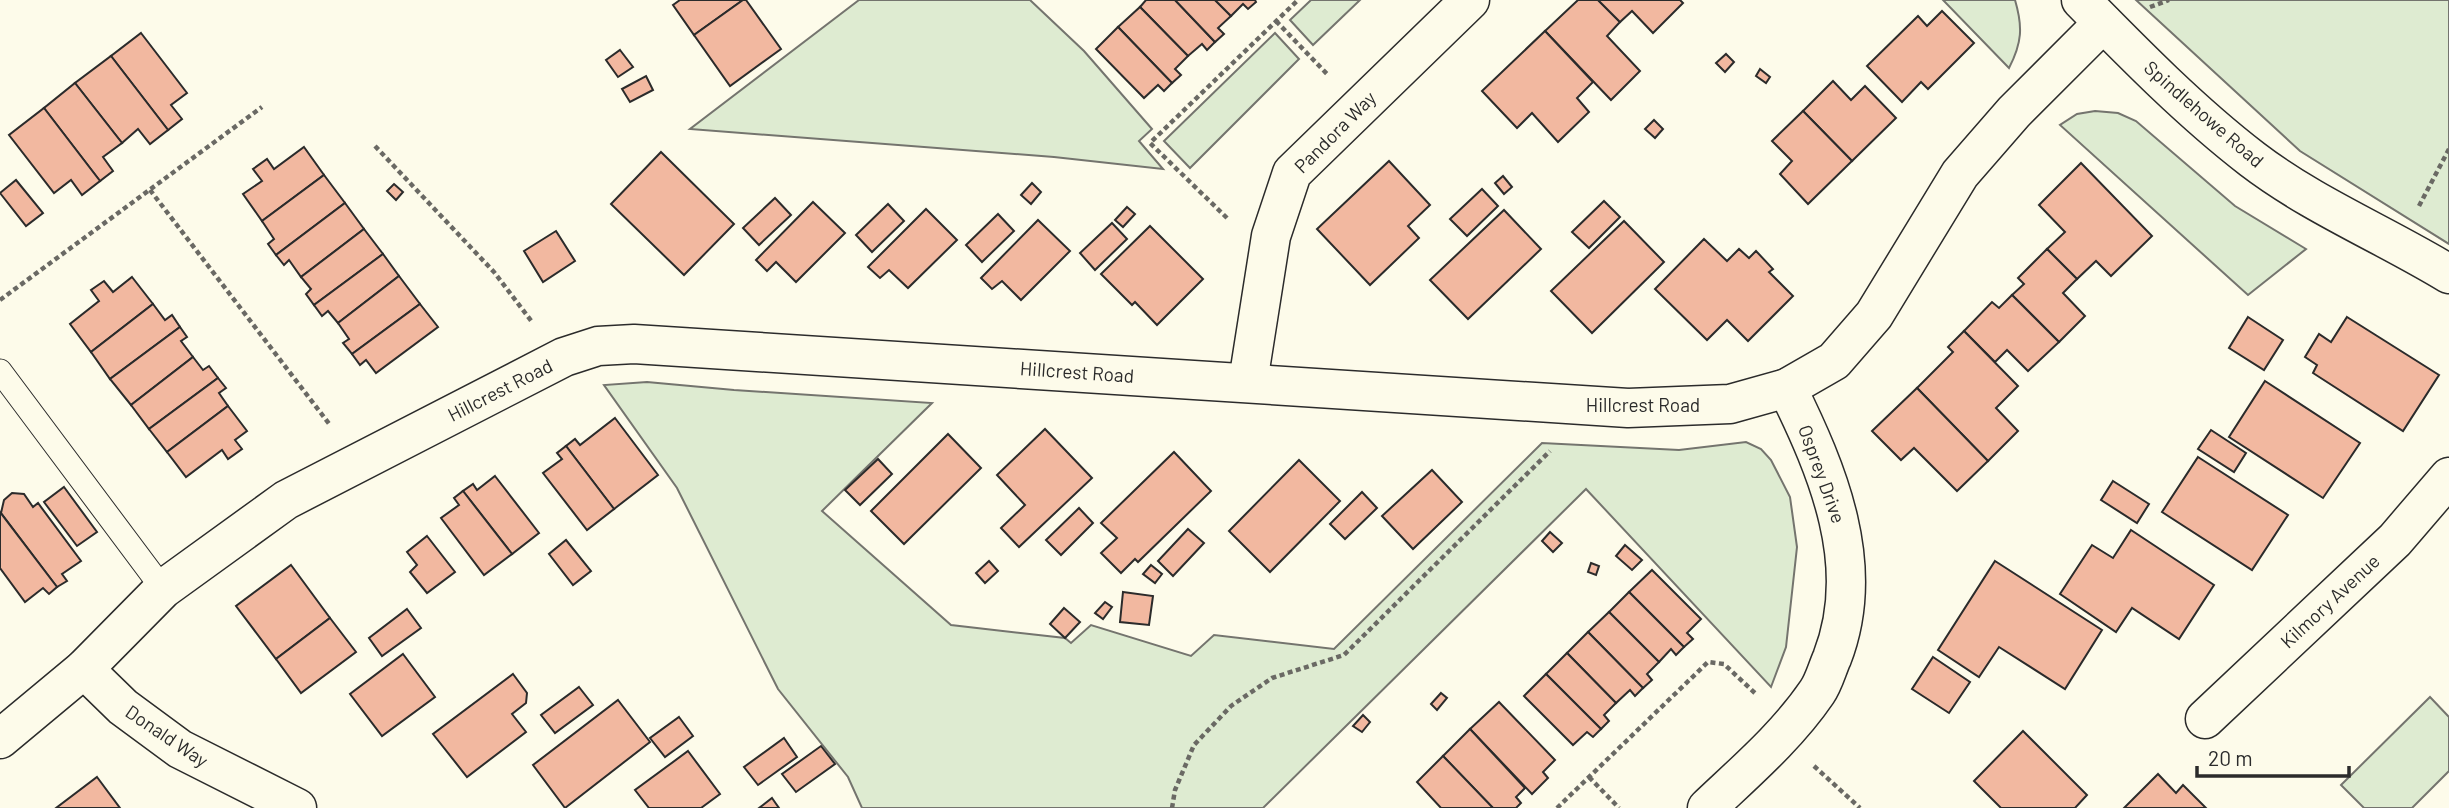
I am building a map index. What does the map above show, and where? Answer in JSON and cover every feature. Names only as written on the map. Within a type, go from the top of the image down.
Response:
[{"type":"street","name":"Pandora Way","points":[[1248,382],[1271,236],[1292,173],[1470,0]]},
{"type":"street","name":"Hillcrest Road","points":[[0,739],[84,669],[163,589],[286,500],[560,359],[598,346],[634,344],[1628,408],[1730,404],[1787,388],[1834,361],[1874,315],[1960,174],[2007,120],[2092,11]]},
{"type":"street","name":"Spindlehowe Road","points":[[2092,11],[2185,101],[2252,160],[2325,207],[2399,244],[2449,274]]},
{"type":"street","name":"Osprey Drive","points":[[1707,808],[1782,737],[1819,690],[1839,639],[1847,589],[1842,530],[1818,451],[1787,388]]},
{"type":"street","name":"Kilmory Avenue","points":[[2205,719],[2395,540],[2449,477]]},
{"type":"street","name":"Donald Way","points":[[84,669],[124,707],[180,749],[297,808]]},
{"type":"lane","points":[[0,371],[163,589]]},
{"type":"path","points":[[1222,212],[1150,143],[1298,0]]},
{"type":"path","points":[[1276,21],[1327,74]]},
{"type":"path","points":[[0,300],[261,107]]},
{"type":"path","points":[[375,146],[494,272],[560,359]]},
{"type":"path","points":[[2399,244],[2449,149]]},
{"type":"path","points":[[150,190],[359,463]]},
{"type":"path","points":[[1172,808],[1175,790],[1194,745],[1231,706],[1272,678],[1344,655],[1595,406]]},
{"type":"path","points":[[1557,808],[1708,662],[1724,664],[1762,699]]},
{"type":"path","points":[[1782,737],[1860,808]]},
{"type":"path","points":[[1589,777],[1619,808]]},
{"type":"green space","points":[[859,0],[1030,0],[1084,51],[1152,129],[1139,141],[1163,169],[1054,157],[690,129]]},
{"type":"green space","points":[[1311,0],[1360,0],[1313,45],[1290,20]]},
{"type":"green space","points":[[1943,0],[2015,0],[2020,35],[2017,51],[2009,68]]},
{"type":"green space","points":[[2136,0],[2449,0],[2449,244],[2300,151]]},
{"type":"green space","points":[[1275,33],[1299,59],[1190,168],[1164,141]]},
{"type":"green space","points":[[2095,111],[2118,113],[2136,121],[2235,206],[2306,249],[2248,295],[2060,125],[2077,114]]},
{"type":"green space","points":[[647,382],[932,403],[822,511],[951,625],[1065,638],[1071,643],[1091,625],[1191,656],[1214,635],[1334,649],[1542,443],[1679,450],[1746,442],[1761,449],[1771,460],[1790,497],[1797,547],[1786,647],[1771,687],[1586,489],[1263,808],[862,808],[848,777],[778,689],[677,488],[604,385]]},
{"type":"green space","points":[[2430,697],[2449,717],[2449,771],[2412,808],[2364,808],[2341,785]]},
{"type":"building","points":[[680,0],[743,0],[694,35],[673,5]]},
{"type":"building","points":[[746,0],[781,49],[730,86],[694,35]]},
{"type":"building","points":[[1146,0],[1175,0],[1215,42],[1207,50],[1202,44],[1188,56],[1140,7]]},
{"type":"building","points":[[1175,0],[1215,0],[1231,16],[1218,28],[1224,34],[1215,42]]},
{"type":"building","points":[[1215,0],[1256,2],[1248,9],[1243,4],[1231,16]]},
{"type":"building","points":[[1578,0],[1598,0],[1620,22],[1607,36],[1640,71],[1611,100],[1545,31]]},
{"type":"building","points":[[1598,0],[1680,0],[1683,3],[1653,33],[1632,11],[1620,22]]},
{"type":"building","points":[[1140,7],[1188,56],[1175,69],[1181,75],[1172,83],[1118,27]]},
{"type":"building","points":[[1942,11],[1974,43],[1928,89],[1921,82],[1902,102],[1867,66],[1918,16],[1927,26]]},
{"type":"building","points":[[1118,27],[1172,83],[1164,91],[1158,85],[1144,98],[1096,49]]},
{"type":"building","points":[[1545,31],[1593,82],[1577,98],[1589,112],[1558,142],[1532,113],[1517,128],[1482,91]]},
{"type":"building","points":[[141,33],[187,93],[171,105],[182,119],[168,130],[111,56]]},
{"type":"building","points":[[620,50],[633,67],[618,77],[606,60]]},
{"type":"building","points":[[1726,54],[1734,62],[1725,72],[1716,63]]},
{"type":"building","points":[[111,56],[168,130],[150,144],[138,129],[122,143],[75,83]]},
{"type":"building","points":[[1760,69],[1770,77],[1766,83],[1756,76]]},
{"type":"building","points":[[646,76],[653,90],[630,102],[622,89]]},
{"type":"building","points":[[1833,81],[1851,100],[1865,86],[1896,118],[1852,161],[1803,111]]},
{"type":"building","points":[[75,83],[122,143],[103,157],[113,171],[100,181],[44,108]]},
{"type":"building","points":[[44,108],[100,181],[82,195],[71,180],[54,193],[9,135]]},
{"type":"building","points":[[1803,111],[1852,161],[1808,204],[1780,174],[1792,161],[1772,141]]},
{"type":"building","points":[[1654,120],[1663,129],[1655,138],[1645,129]]},
{"type":"building","points":[[304,147],[324,175],[262,221],[243,194],[262,181],[253,169],[267,159],[274,169]]},
{"type":"building","points":[[661,152],[734,224],[684,275],[611,204]]},
{"type":"building","points":[[1389,161],[1430,205],[1408,226],[1419,238],[1370,285],[1317,229]]},
{"type":"building","points":[[2081,163],[2152,236],[2111,276],[2096,261],[2077,279],[2047,249],[2065,232],[2039,205]]},
{"type":"building","points":[[324,175],[345,203],[276,255],[268,244],[274,239],[262,221]]},
{"type":"building","points":[[1503,176],[1512,187],[1504,194],[1495,183]]},
{"type":"building","points":[[16,180],[43,213],[26,226],[0,193]]},
{"type":"building","points":[[1032,183],[1041,192],[1031,204],[1021,195]]},
{"type":"building","points":[[394,184],[403,192],[396,200],[387,191]]},
{"type":"building","points":[[1482,189],[1498,206],[1467,236],[1450,219]]},
{"type":"building","points":[[775,198],[791,215],[759,245],[743,228]]},
{"type":"building","points":[[1604,201],[1620,217],[1589,248],[1572,232]]},
{"type":"building","points":[[813,202],[845,233],[796,282],[776,262],[767,271],[756,260]]},
{"type":"building","points":[[345,203],[364,229],[301,277],[289,260],[284,265],[276,255]]},
{"type":"building","points":[[888,204],[904,221],[872,252],[856,235]]},
{"type":"building","points":[[1127,207],[1135,214],[1123,227],[1115,220]]},
{"type":"building","points":[[926,209],[957,240],[908,288],[889,270],[880,278],[868,267]]},
{"type":"building","points":[[1504,210],[1541,249],[1468,319],[1430,280]]},
{"type":"building","points":[[998,214],[1014,231],[982,262],[966,245]]},
{"type":"building","points":[[1038,220],[1070,251],[1021,300],[1002,281],[992,289],[981,278]]},
{"type":"building","points":[[1624,221],[1664,262],[1592,333],[1551,291]]},
{"type":"building","points":[[1112,223],[1127,239],[1095,270],[1080,253]]},
{"type":"building","points":[[1150,226],[1203,279],[1157,325],[1135,302],[1132,305],[1101,274]]},
{"type":"building","points":[[364,229],[383,254],[314,305],[306,294],[311,289],[301,277]]},
{"type":"building","points":[[556,231],[575,261],[543,282],[524,251]]},
{"type":"building","points":[[1704,239],[1727,261],[1739,249],[1749,258],[1756,251],[1773,269],[1769,272],[1793,296],[1748,341],[1727,320],[1707,340],[1655,289]]},
{"type":"building","points":[[2047,249],[2077,279],[2063,293],[2085,316],[2059,342],[2012,295],[2024,284],[2018,278]]},
{"type":"building","points":[[383,254],[399,276],[338,323],[328,311],[322,316],[314,305]]},
{"type":"building","points":[[399,276],[420,304],[352,354],[343,343],[349,339],[338,323]]},
{"type":"building","points":[[132,277],[153,304],[91,352],[70,324],[99,301],[91,290],[104,281],[113,292]]},
{"type":"building","points":[[2012,295],[2059,342],[2028,371],[2007,350],[1995,362],[1964,331],[1992,302],[1999,308]]},
{"type":"building","points":[[153,304],[165,320],[172,315],[180,327],[110,379],[91,352]]},
{"type":"building","points":[[420,304],[438,327],[376,373],[366,360],[360,365],[352,354]]},
{"type":"building","points":[[2248,317],[2283,340],[2264,370],[2229,348]]},
{"type":"building","points":[[2347,317],[2439,375],[2403,431],[2313,373],[2317,365],[2305,357],[2319,334],[2331,342]]},
{"type":"building","points":[[180,327],[187,337],[181,341],[193,357],[131,405],[110,379]]},
{"type":"building","points":[[1964,331],[2018,386],[1996,408],[2018,431],[1988,461],[1917,388],[1953,352],[1948,347]]},
{"type":"building","points":[[193,357],[203,370],[209,366],[218,378],[149,429],[131,405]]},
{"type":"building","points":[[218,378],[226,388],[219,393],[228,406],[167,452],[149,429]]},
{"type":"building","points":[[2265,381],[2360,443],[2323,498],[2229,437]]},
{"type":"building","points":[[1917,388],[1988,461],[1957,491],[1914,448],[1901,460],[1872,431]]},
{"type":"building","points":[[228,406],[247,431],[235,440],[242,449],[228,459],[222,450],[186,477],[167,452]]},
{"type":"building","points":[[615,418],[658,475],[614,509],[566,446],[575,439],[580,445]]},
{"type":"building","points":[[1045,429],[1092,478],[1019,547],[1001,528],[1025,505],[997,475]]},
{"type":"building","points":[[2211,430],[2246,453],[2234,472],[2198,449]]},
{"type":"building","points":[[948,434],[981,468],[904,544],[871,511]]},
{"type":"building","points":[[566,446],[614,509],[587,530],[543,473],[562,459],[557,453]]},
{"type":"building","points":[[1174,452],[1211,491],[1138,562],[1135,559],[1121,573],[1101,553],[1117,538],[1101,523]]},
{"type":"building","points":[[2198,457],[2288,515],[2252,570],[2162,512]]},
{"type":"building","points":[[878,459],[892,474],[860,505],[845,490]]},
{"type":"building","points":[[1299,460],[1340,501],[1270,572],[1229,531]]},
{"type":"building","points":[[1432,470],[1462,502],[1413,549],[1382,516]]},
{"type":"building","points":[[495,476],[539,533],[512,554],[463,491],[473,484],[477,490]]},
{"type":"building","points":[[2113,481],[2149,504],[2137,523],[2101,500]]},
{"type":"building","points":[[64,487],[97,532],[77,546],[44,502]]},
{"type":"building","points":[[463,491],[512,554],[484,575],[441,518],[459,505],[454,498]]},
{"type":"building","points":[[1362,492],[1377,508],[1345,539],[1330,524]]},
{"type":"building","points":[[12,493],[24,494],[33,507],[38,503],[81,561],[62,574],[67,581],[57,587],[1,513],[4,500]]},
{"type":"building","points":[[1079,508],[1093,523],[1061,555],[1046,540]]},
{"type":"building","points":[[0,512],[57,587],[49,594],[43,588],[25,602],[0,568]]},
{"type":"building","points":[[1188,529],[1204,543],[1173,576],[1158,561]]},
{"type":"building","points":[[2131,530],[2214,585],[2179,639],[2132,608],[2116,632],[2060,594],[2092,545],[2113,558]]},
{"type":"building","points":[[1550,532],[1562,543],[1553,552],[1542,541]]},
{"type":"building","points":[[427,536],[455,572],[427,593],[410,572],[417,565],[407,552]]},
{"type":"building","points":[[566,540],[591,571],[573,585],[549,554]]},
{"type":"building","points":[[1625,545],[1642,560],[1632,570],[1616,556]]},
{"type":"building","points":[[989,561],[998,571],[985,583],[976,573]]},
{"type":"building","points":[[1995,561],[2102,630],[2065,689],[1999,647],[1979,677],[1938,650]]},
{"type":"building","points":[[1591,563],[1599,566],[1596,575],[1588,572]]},
{"type":"building","points":[[291,565],[330,618],[276,659],[236,606]]},
{"type":"building","points":[[1151,565],[1162,574],[1155,583],[1143,574]]},
{"type":"building","points":[[1652,570],[1701,619],[1687,633],[1693,639],[1684,647],[1629,592]]},
{"type":"building","points":[[1123,592],[1153,596],[1149,625],[1120,622]]},
{"type":"building","points":[[1629,592],[1684,647],[1676,655],[1671,649],[1659,662],[1609,612]]},
{"type":"building","points":[[1105,602],[1112,607],[1103,619],[1095,613]]},
{"type":"building","points":[[1064,608],[1080,622],[1065,638],[1050,624]]},
{"type":"building","points":[[407,609],[421,628],[382,656],[369,638]]},
{"type":"building","points":[[1609,612],[1659,662],[1647,674],[1652,680],[1643,688],[1588,632]]},
{"type":"building","points":[[330,618],[356,652],[301,693],[276,659]]},
{"type":"building","points":[[1588,632],[1643,688],[1635,696],[1630,690],[1616,703],[1567,653]]},
{"type":"building","points":[[1567,653],[1616,703],[1604,715],[1609,721],[1601,729],[1546,674]]},
{"type":"building","points":[[403,654],[435,697],[382,736],[350,694]]},
{"type":"building","points":[[1933,657],[1970,682],[1949,713],[1912,689]]},
{"type":"building","points":[[513,674],[527,693],[526,703],[512,714],[526,732],[467,777],[433,734]]},
{"type":"building","points":[[1546,674],[1601,729],[1593,737],[1587,732],[1573,745],[1524,696]]},
{"type":"building","points":[[579,687],[593,705],[555,733],[541,715]]},
{"type":"building","points":[[1441,693],[1447,698],[1437,710],[1431,704]]},
{"type":"building","points":[[618,700],[650,742],[565,808],[533,765]]},
{"type":"building","points":[[1499,702],[1555,760],[1543,772],[1548,778],[1532,794],[1470,729]]},
{"type":"building","points":[[1363,715],[1370,722],[1362,732],[1353,726]]},
{"type":"building","points":[[679,717],[693,736],[665,757],[650,738]]},
{"type":"building","points":[[1470,729],[1525,788],[1516,797],[1521,803],[1516,808],[1493,808],[1443,756]]},
{"type":"building","points":[[2023,731],[2087,795],[2075,808],[2001,808],[1974,781]]},
{"type":"building","points":[[784,738],[797,757],[758,785],[744,767]]},
{"type":"building","points":[[821,746],[835,764],[796,792],[782,774]]},
{"type":"building","points":[[688,751],[720,794],[701,808],[649,808],[635,790]]},
{"type":"building","points":[[1443,756],[1493,808],[1441,808],[1417,782]]},
{"type":"building","points":[[2158,774],[2176,793],[2183,785],[2206,808],[2124,808]]},
{"type":"building","points":[[97,777],[120,808],[56,808]]},
{"type":"building","points":[[772,798],[779,808],[759,808]]}]
